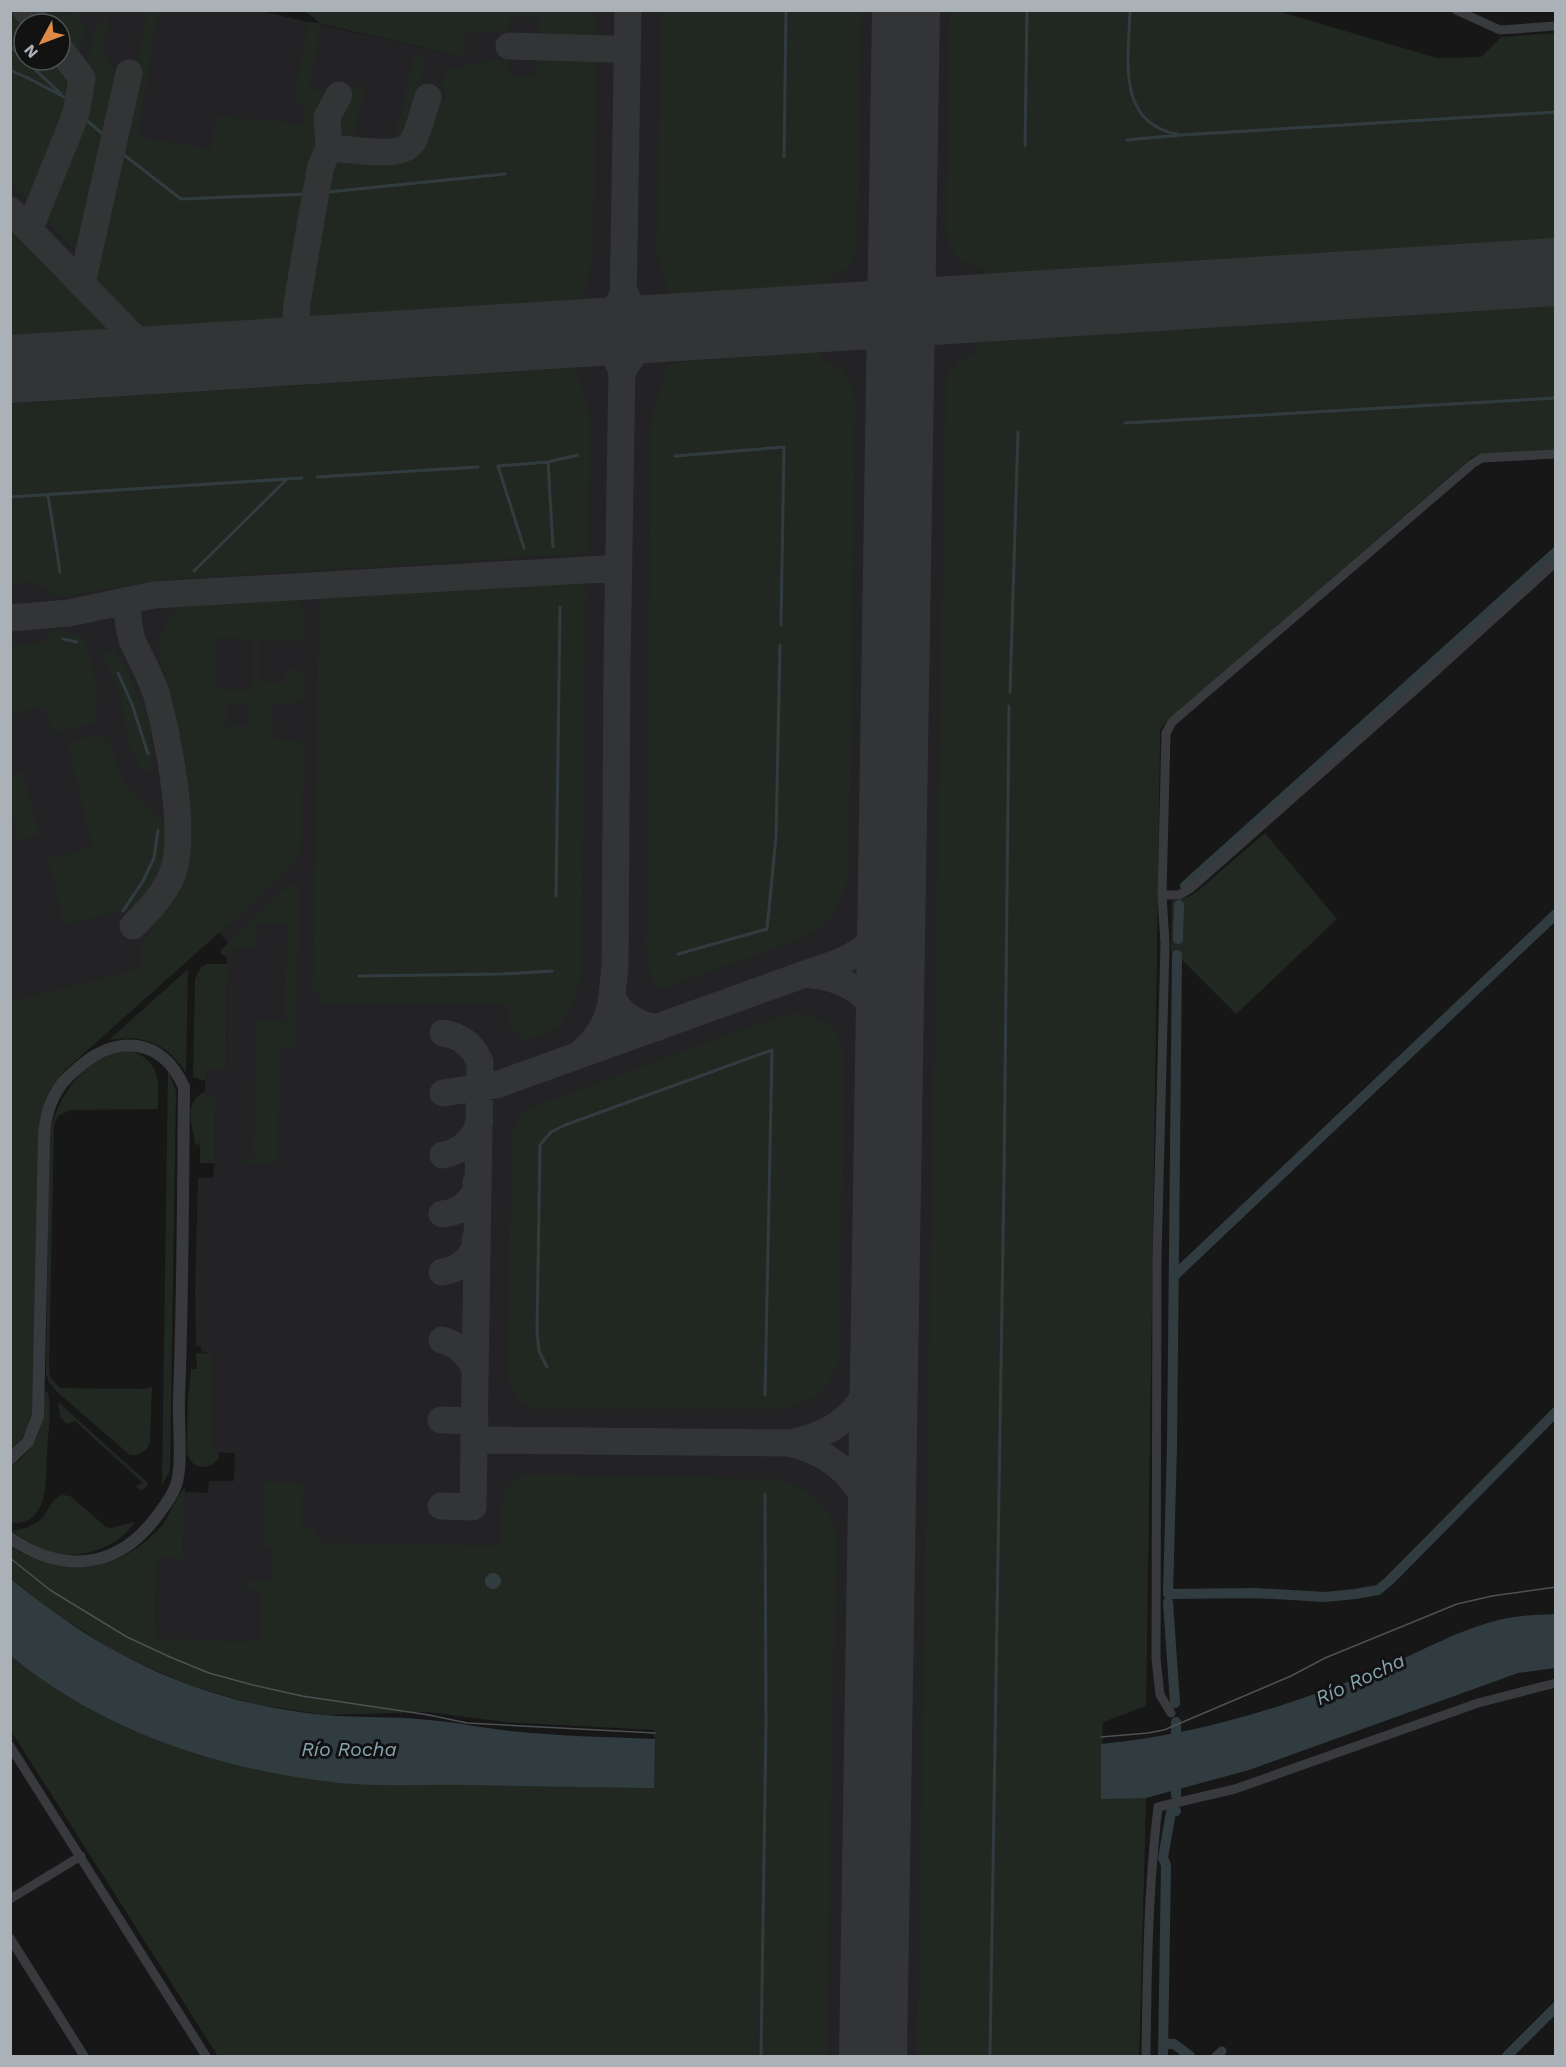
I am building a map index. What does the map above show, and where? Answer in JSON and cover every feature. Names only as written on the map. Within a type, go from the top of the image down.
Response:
[{"type":"street","points":[[1456,10],[1500,30],[1556,27]]},
{"type":"street","points":[[1171,1713],[1160,1695],[1156,1674],[1157,1259],[1165,944],[1162,895],[1166,733],[1172,722],[1472,464],[1482,458],[1556,454]]},
{"type":"street","points":[[1162,895],[1179,895],[1191,888],[1556,562]]},
{"type":"street","points":[[10,1459],[28,1442],[38,1416],[44,1137],[48,1112],[53,1099],[66,1079],[98,1052],[111,1047],[139,1046],[161,1055],[170,1062],[184,1086],[182,1329],[177,1484],[161,1510],[140,1535],[105,1557],[82,1562],[50,1559],[32,1552],[10,1538]]},
{"type":"street","points":[[1146,2056],[1148,1924],[1158,1807],[1235,1789],[1478,1703],[1556,1683]]},
{"type":"street","points":[[10,1746],[206,2056]]},
{"type":"street","points":[[10,1899],[81,1856]]},
{"type":"street","points":[[10,1938],[84,2056]]},
{"type":"shaded area","points":[[10,11],[14,12],[12,72],[72,72],[76,91],[68,124],[35,208],[11,183]]},
{"type":"shaded area","points":[[11,11],[260,11],[455,55],[457,11],[1168,11],[1555,95],[1555,450],[1482,454],[1472,457],[1160,729],[1146,1706],[1103,1722],[1101,1737],[1101,1798],[1146,1798],[1139,2056],[218,2056],[11,1730],[11,1656],[27,1669],[654,1770],[654,1729],[505,1722],[260,1641],[156,1640],[157,1557],[183,1558],[184,1492],[208,1493],[209,1481],[234,1481],[235,1453],[212,1452],[212,1355],[201,1351],[201,1346],[196,1346],[198,1178],[213,1178],[215,1159],[216,1098],[205,1094],[205,1069],[226,1069],[227,957],[221,952],[228,943],[216,929],[11,1075]]},
{"type":"shaded area","points":[[73,11],[81,11],[79,24],[85,25],[78,62],[72,55]]},
{"type":"shaded area","points":[[147,11],[158,11],[138,137],[211,149],[216,116],[303,124],[305,104],[293,103],[308,22],[320,23],[305,11],[596,11],[595,39],[543,38],[539,28],[539,17],[510,17],[509,31],[465,31],[465,55],[455,55],[321,24],[309,88],[333,94],[332,104],[321,122],[323,136],[321,151],[306,224],[293,319],[143,329],[90,273],[95,230],[114,160]]},
{"type":"shaded area","points":[[661,11],[861,11],[857,251],[846,269],[838,274],[827,276],[828,287],[670,297],[657,253]]},
{"type":"shaded area","points":[[950,11],[1277,11],[1437,58],[1481,57],[1501,37],[1555,33],[1555,240],[983,276],[982,268],[968,264],[957,257],[950,246],[946,231]]},
{"type":"shaded area","points":[[104,19],[109,19],[103,50],[121,82],[83,258],[41,215],[46,195],[78,116],[96,25],[102,26]]},
{"type":"shaded area","points":[[415,52],[426,57],[417,94],[421,95],[409,137],[401,144],[393,144]]},
{"type":"shaded area","points":[[546,55],[596,56],[593,252],[583,301],[301,319],[303,292],[327,164],[338,154],[407,163],[422,154],[430,135],[438,100],[445,101],[447,91],[441,89],[446,69],[465,69],[465,64],[483,64],[483,60],[509,60],[508,76],[537,76],[540,58]]},
{"type":"shaded area","points":[[352,86],[362,88],[364,93],[354,134],[366,138],[365,145],[334,142],[332,120],[343,96],[350,97]]},
{"type":"shaded area","points":[[11,226],[25,240],[114,331],[11,338]]},
{"type":"shaded area","points":[[1555,306],[1555,450],[1482,454],[1472,457],[1160,729],[1146,1706],[1103,1722],[1101,1798],[1146,1798],[1139,2056],[917,2056],[946,379],[958,362],[977,352],[977,342]]},
{"type":"shaded area","points":[[819,352],[821,360],[841,369],[849,378],[855,399],[849,870],[846,883],[833,912],[827,920],[809,934],[662,989],[652,979],[646,953],[651,420],[668,363]]},
{"type":"shaded area","points":[[575,368],[590,415],[588,553],[158,580],[54,598],[35,583],[23,582],[11,586],[11,404]]},
{"type":"shaded area","points":[[586,583],[581,977],[570,1011],[549,1032],[525,1040],[512,1030],[508,1005],[321,1003],[321,992],[313,992],[319,599]]},
{"type":"shaded area","points":[[288,600],[297,601],[304,608],[305,635],[302,639],[258,641],[258,682],[285,683],[285,670],[298,670],[303,674],[304,697],[301,702],[272,704],[273,739],[300,740],[304,747],[301,851],[296,863],[286,873],[64,1071],[50,1093],[44,1106],[39,1132],[33,1406],[31,1420],[26,1431],[11,1452],[11,1001],[136,970],[142,961],[139,949],[180,885],[189,843],[189,800],[158,643],[169,617],[178,608],[195,603]],"holes":[[[216,638],[253,639],[252,690],[215,689]],[[226,703],[249,703],[249,726],[226,726]]]},
{"type":"shaded area","points":[[59,629],[85,638],[98,691],[94,723],[54,733],[47,714],[40,707],[11,716],[10,642],[25,646],[35,645]]},
{"type":"shaded area","points":[[112,648],[127,669],[150,724],[153,766],[147,774],[134,757],[130,747],[119,694],[102,654],[103,652],[106,654]]},
{"type":"shaded area","points":[[94,736],[109,739],[122,780],[166,824],[167,842],[160,871],[145,899],[129,909],[64,925],[48,859],[92,847],[68,746],[73,741]]},
{"type":"shaded area","points":[[23,772],[39,835],[19,840],[11,808],[11,775]]},
{"type":"shaded area","points":[[1265,833],[1337,919],[1236,1014],[1177,955],[1171,952],[1172,901],[1188,897],[1199,890]]},
{"type":"shaded area","points":[[296,883],[299,890],[296,1048],[281,1048],[277,1164],[242,1163],[243,1159],[254,1159],[255,1021],[285,1021],[287,924],[257,923],[256,948],[233,948],[232,956],[221,954],[221,950],[284,890]]},
{"type":"shaded area","points":[[207,964],[227,964],[226,1069],[206,1069],[205,1081],[193,1077],[195,979],[201,967]]},
{"type":"shaded area","points":[[188,969],[186,1073],[171,1054],[153,1043],[133,1038],[109,1040]]},
{"type":"shaded area","points":[[799,1013],[819,1018],[832,1028],[840,1042],[844,1062],[839,1360],[829,1381],[823,1389],[807,1401],[775,1409],[539,1409],[521,1401],[514,1393],[507,1374],[512,1139],[518,1120],[533,1107],[732,1033],[781,1016]]},
{"type":"shaded area","points":[[131,1051],[148,1061],[153,1067],[158,1081],[158,1109],[70,1110],[58,1116],[54,1124],[49,1367],[50,1377],[60,1388],[145,1389],[152,1386],[150,1442],[146,1450],[138,1455],[130,1455],[56,1391],[46,1374],[49,1138],[53,1122],[66,1093],[87,1068],[115,1054]]},
{"type":"shaded area","points":[[168,1070],[176,1091],[170,1471],[162,1484]]},
{"type":"shaded area","points":[[205,1091],[205,1094],[216,1098],[215,1163],[200,1163],[200,1145],[195,1144],[190,1114],[193,1102]]},
{"type":"shaded area","points":[[196,1353],[212,1354],[212,1452],[218,1452],[219,1458],[205,1467],[192,1462],[187,1452],[188,1396],[191,1369],[197,1369]]},
{"type":"shaded area","points":[[45,1391],[48,1393],[50,1414],[44,1497],[34,1516],[24,1522],[11,1523],[10,1467],[21,1459],[34,1443],[41,1425]]},
{"type":"shaded area","points":[[58,1402],[148,1483],[146,1488],[140,1490],[136,1486],[143,1483],[75,1421],[67,1424],[60,1417]]},
{"type":"shaded area","points":[[524,1474],[774,1479],[798,1486],[808,1492],[817,1499],[830,1516],[837,1540],[827,2056],[218,2056],[11,1731],[11,1656],[55,1688],[103,1715],[152,1738],[203,1757],[653,1788],[655,1730],[505,1722],[428,1712],[326,1715],[254,1704],[192,1686],[124,1657],[44,1606],[11,1578],[11,1547],[49,1564],[88,1567],[106,1563],[124,1556],[158,1530],[185,1487],[183,1558],[157,1558],[156,1639],[259,1641],[260,1590],[248,1589],[248,1581],[273,1581],[273,1547],[263,1547],[263,1482],[303,1483],[302,1527],[312,1528],[319,1537],[320,1543],[499,1546],[501,1505],[504,1496],[514,1480]]},
{"type":"shaded area","points":[[63,1495],[70,1496],[106,1527],[111,1528],[135,1522],[108,1546],[72,1554],[60,1554],[43,1549],[11,1531],[37,1522],[52,1502]]},
{"type":"water","points":[[493,1573],[499,1575],[501,1581],[499,1587],[493,1589],[487,1587],[485,1581],[487,1575]]},
{"type":"water","name":"Río Rocha","points":[[10,1578],[82,1631],[119,1653],[157,1672],[237,1700],[325,1715],[416,1719],[546,1734],[655,1739],[654,1788],[340,1783],[252,1768],[166,1744],[125,1727],[85,1706],[47,1683],[11,1656]]},
{"type":"water","points":[[1555,1614],[1555,1668],[1518,1673],[1249,1770],[1146,1798],[1101,1799],[1101,1744],[1170,1734],[1238,1718],[1337,1686],[1478,1626],[1514,1617]]},
{"type":"waterway","points":[[784,157],[786,10]]},
{"type":"waterway","points":[[1025,146],[1027,10]]},
{"type":"waterway","points":[[1130,10],[1128,67],[1135,102],[1143,116],[1157,127],[1177,134]]},
{"type":"waterway","points":[[10,70],[66,98]]},
{"type":"waterway","points":[[38,72],[61,94]]},
{"type":"waterway","points":[[1127,140],[1556,112]]},
{"type":"waterway","points":[[85,119],[104,135]]},
{"type":"waterway","points":[[124,155],[181,199],[308,194]]},
{"type":"waterway","points":[[328,192],[505,174]]},
{"type":"waterway","points":[[1125,423],[1556,398]]},
{"type":"waterway","points":[[1010,692],[1018,432]]},
{"type":"waterway","points":[[675,456],[784,447],[781,625]]},
{"type":"waterway","points":[[524,548],[498,466],[548,462],[578,455]]},
{"type":"waterway","points":[[548,462],[553,547]]},
{"type":"waterway","points":[[317,477],[478,467]]},
{"type":"waterway","points":[[10,497],[302,478]]},
{"type":"waterway","points":[[194,571],[287,479]]},
{"type":"waterway","points":[[48,495],[60,572]]},
{"type":"waterway","points":[[1185,886],[1556,552]]},
{"type":"waterway","points":[[556,896],[560,607]]},
{"type":"waterway","points":[[63,639],[77,642]]},
{"type":"waterway","points":[[678,954],[767,929],[776,837],[780,645]]},
{"type":"waterway","points":[[118,673],[132,704],[148,754]]},
{"type":"waterway","points":[[990,2056],[1009,706]]},
{"type":"waterway","points":[[123,911],[143,881],[154,858],[158,830]]},
{"type":"waterway","points":[[1178,939],[1179,905]]},
{"type":"waterway","points":[[1174,1276],[1556,914]]},
{"type":"waterway","points":[[1177,955],[1172,1446],[1168,1594],[1255,1593],[1325,1597],[1378,1590],[1556,1412]]},
{"type":"waterway","points":[[359,976],[552,971]]},
{"type":"waterway","points":[[547,1367],[539,1351],[537,1331],[540,1145],[551,1132],[565,1125],[772,1050],[765,1395]]},
{"type":"waterway","name":"Río Rocha","points":[[761,2056],[766,1724],[765,1494]]},
{"type":"waterway","points":[[1168,1602],[1175,1703]]},
{"type":"waterway","points":[[1176,1722],[1176,1747]]},
{"type":"waterway","points":[[1176,1775],[1176,1795]]},
{"type":"waterway","points":[[1163,2056],[1166,1865],[1163,1858],[1171,1812],[1176,1811]]},
{"type":"waterway","points":[[1507,2056],[1556,2007]]},
{"type":"waterway","points":[[1163,2043],[1174,2044],[1190,2056]]},
{"type":"taxiway","points":[[612,997],[615,966],[617,665],[628,10]]},
{"type":"taxiway","points":[[509,46],[612,49]]},
{"type":"taxiway","points":[[30,228],[77,108],[82,78],[72,65]]},
{"type":"taxiway","points":[[82,283],[129,73]]},
{"type":"taxiway","points":[[329,148],[327,117],[339,95]]},
{"type":"taxiway","points":[[294,351],[297,303],[314,203],[321,166],[329,148],[387,152],[407,147],[413,141],[420,125],[428,97]]},
{"type":"taxiway","points":[[10,210],[155,359]]},
{"type":"taxiway","points":[[844,316],[865,305],[881,292],[893,276],[902,253]]},
{"type":"taxiway","points":[[622,372],[633,355],[645,344],[677,327],[659,324],[644,318],[633,308],[624,292]]},
{"type":"taxiway","points":[[622,372],[606,347],[579,333],[607,318],[624,292]]},
{"type":"taxiway","points":[[799,319],[851,326],[863,332],[884,351],[900,386]]},
{"type":"taxiway","points":[[10,618],[69,613],[154,595],[619,568]]},
{"type":"taxiway","points":[[126,601],[131,637],[157,696],[171,760],[178,834],[177,855],[170,880],[156,901],[133,926]]},
{"type":"taxiway","points":[[890,1054],[879,1020],[864,996],[840,981],[805,974],[835,964],[855,954],[871,941],[882,922],[892,888]]},
{"type":"taxiway","points":[[443,1093],[496,1085],[805,974]]},
{"type":"taxiway","points":[[580,1054],[602,1028],[612,997],[630,1018],[656,1028]]},
{"type":"taxiway","points":[[441,1506],[473,1507],[480,1062],[466,1042],[443,1033]]},
{"type":"taxiway","points":[[443,1155],[456,1151],[466,1144],[480,1121]]},
{"type":"taxiway","points":[[442,1214],[459,1209],[468,1202],[478,1187],[476,1182]]},
{"type":"taxiway","points":[[442,1272],[454,1269],[468,1259],[477,1243],[475,1239]]},
{"type":"taxiway","points":[[442,1340],[462,1351],[475,1370]]},
{"type":"taxiway","points":[[881,1552],[871,1513],[853,1481],[827,1458],[789,1443],[825,1432],[850,1414],[869,1388],[885,1355]]},
{"type":"taxiway","points":[[441,1420],[475,1421]]},
{"type":"taxiway","points":[[474,1440],[789,1443]]},
{"type":"runway","points":[[873,2056],[906,10]]},
{"type":"runway","points":[[10,369],[1556,272]]},
{"type":"tram line","points":[[10,1558],[50,1590],[127,1637],[209,1673],[253,1685],[302,1696],[467,1723],[655,1733]]},
{"type":"tram line","points":[[1101,1737],[1164,1730],[1291,1676],[1325,1658],[1457,1604],[1492,1596],[1556,1587]]}]
